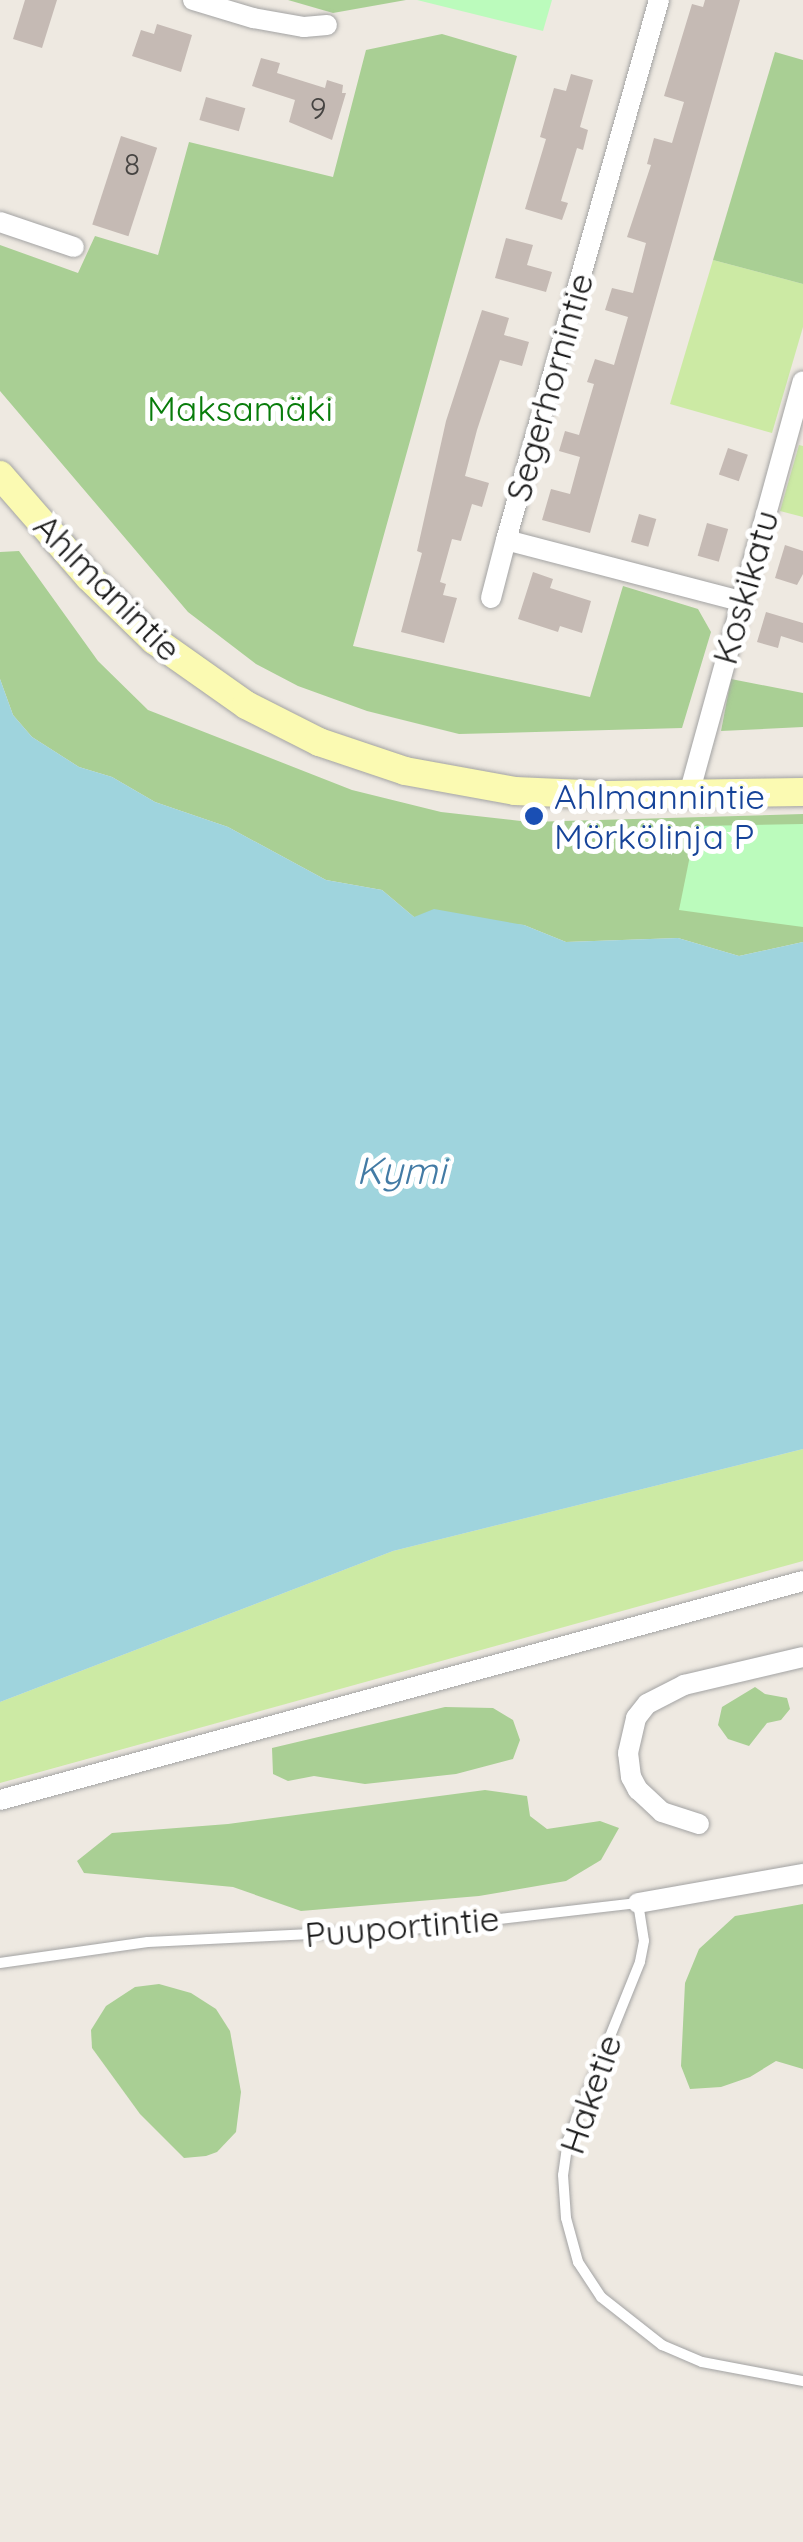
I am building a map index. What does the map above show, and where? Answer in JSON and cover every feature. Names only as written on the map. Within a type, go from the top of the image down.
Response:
[{"type":"street","points":[[193,0],[253,18],[304,27],[327,25]]},
{"type":"street","name":"Segerhornintie","points":[[658,0],[506,540],[741,601]]},
{"type":"street","points":[[0,222],[74,247]]},
{"type":"street","name":"Koskikatu","points":[[689,794],[803,381]]},
{"type":"street","name":"Ahlmanintie","points":[[0,475],[100,588],[154,640],[246,706],[319,742],[405,772],[478,787],[558,795],[803,792]]},
{"type":"street","points":[[491,598],[506,540]]},
{"type":"street","points":[[0,1800],[803,1581]]},
{"type":"street","points":[[698,1824],[662,1812],[631,1777],[628,1753],[636,1718],[659,1696],[684,1685],[803,1657]]},
{"type":"street","name":"Puuportintie","points":[[638,1903],[803,1874]]},
{"type":"lane","name":"Puuportintie","points":[[0,1963],[148,1942],[413,1929],[638,1903]]},
{"type":"lane","name":"Haketie","points":[[638,1903],[644,1941],[640,1962],[568,2140],[563,2175],[566,2218],[578,2262],[601,2297],[662,2345],[702,2362],[803,2381]]},
{"type":"green space","points":[[288,0],[406,0],[333,13]]},
{"type":"green space","points":[[417,0],[552,0],[543,31]]},
{"type":"green space","name":"Maksamäki","points":[[442,34],[517,56],[353,646],[590,697],[623,586],[698,609],[711,632],[682,728],[459,734],[367,711],[298,686],[256,664],[188,612],[0,391],[0,245],[78,273],[95,236],[158,255],[189,142],[333,177],[366,50]]},
{"type":"green space","points":[[775,52],[803,60],[803,284],[713,260]]},
{"type":"green space","points":[[713,260],[803,284],[803,327],[772,433],[670,404]]},
{"type":"green space","points":[[799,445],[803,446],[803,517],[780,511]]},
{"type":"green space","points":[[19,551],[98,661],[148,710],[352,790],[441,812],[529,822],[803,814],[803,942],[739,956],[678,938],[566,942],[524,925],[414,917],[382,890],[326,880],[228,827],[155,802],[112,777],[79,767],[32,737],[13,715],[0,679],[0,552]]},
{"type":"green space","points":[[731,679],[803,693],[803,727],[721,731]]},
{"type":"green space","points":[[803,824],[803,927],[679,910],[696,826]]},
{"type":"green space","points":[[803,1449],[803,1561],[0,1783],[0,1702],[393,1551]]},
{"type":"green space","points":[[755,1687],[765,1694],[787,1698],[790,1709],[781,1720],[767,1723],[749,1746],[728,1739],[718,1725],[722,1707]]},
{"type":"green space","points":[[445,1707],[493,1708],[513,1720],[520,1740],[513,1759],[456,1774],[365,1784],[314,1776],[288,1781],[273,1774],[272,1748]]},
{"type":"green space","points":[[485,1790],[527,1796],[530,1816],[547,1829],[600,1821],[619,1828],[601,1860],[566,1881],[479,1896],[301,1911],[233,1887],[84,1873],[77,1861],[112,1833],[228,1824]]},
{"type":"green space","points":[[803,1904],[803,2069],[776,2061],[750,2077],[721,2087],[690,2089],[681,2066],[685,1983],[699,1949],[735,1916]]},
{"type":"green space","points":[[159,1984],[191,1993],[216,2009],[230,2031],[241,2092],[236,2132],[217,2152],[206,2156],[184,2158],[140,2114],[92,2048],[91,2030],[106,2006],[135,1987]]},
{"type":"water","name":"Kymi","points":[[0,679],[13,715],[32,737],[79,767],[112,777],[155,802],[228,827],[326,880],[382,890],[414,917],[434,909],[524,925],[566,942],[678,938],[739,956],[803,942],[803,1449],[393,1551],[0,1702]]},
{"type":"building","points":[[25,0],[57,0],[42,48],[13,39]]},
{"type":"building","points":[[705,0],[740,0],[590,533],[542,520],[551,489],[570,494],[580,457],[559,451],[565,431],[579,435],[594,384],[587,382],[595,359],[614,365],[628,317],[605,310],[612,288],[633,293],[646,243],[627,237],[651,165],[647,164],[654,138],[672,143],[684,102],[664,96],[692,4],[703,7]]},
{"type":"building","points":[[157,24],[192,35],[181,72],[132,56],[141,30],[154,34]]},
{"type":"building","points":[[261,58],[280,63],[277,73],[325,88],[327,80],[343,85],[342,93],[346,93],[332,140],[289,122],[295,100],[252,86]]},
{"type":"building","points":[[571,74],[593,80],[580,127],[588,130],[583,150],[577,148],[561,201],[568,203],[562,220],[525,209],[546,139],[540,137],[554,88],[566,91]]},
{"type":"building","points":[[206,97],[245,108],[239,131],[199,120]]},
{"type":"building","points":[[121,136],[157,148],[128,236],[92,224]]},
{"type":"building","points":[[506,238],[533,245],[527,265],[552,272],[546,292],[495,278]]},
{"type":"building","points":[[482,310],[509,318],[504,335],[529,342],[522,366],[500,360],[477,430],[465,476],[489,483],[482,507],[472,504],[461,541],[452,539],[440,582],[446,584],[443,595],[457,598],[444,643],[401,632],[422,553],[417,551],[446,421]]},
{"type":"building","points":[[728,448],[748,455],[739,481],[719,474]]},
{"type":"building","points":[[639,514],[656,519],[648,547],[631,542]]},
{"type":"building","points":[[707,523],[728,529],[719,562],[698,556]]},
{"type":"building","points":[[785,545],[803,551],[803,574],[797,585],[775,578]]},
{"type":"building","points":[[533,572],[553,579],[550,588],[591,601],[582,633],[560,626],[558,632],[518,619]]},
{"type":"building","points":[[766,612],[803,623],[803,643],[781,636],[778,648],[757,642]]},
{"type":"place","name":"Ahlmannintie Mörkölinja P","points":[[534,816]]}]
